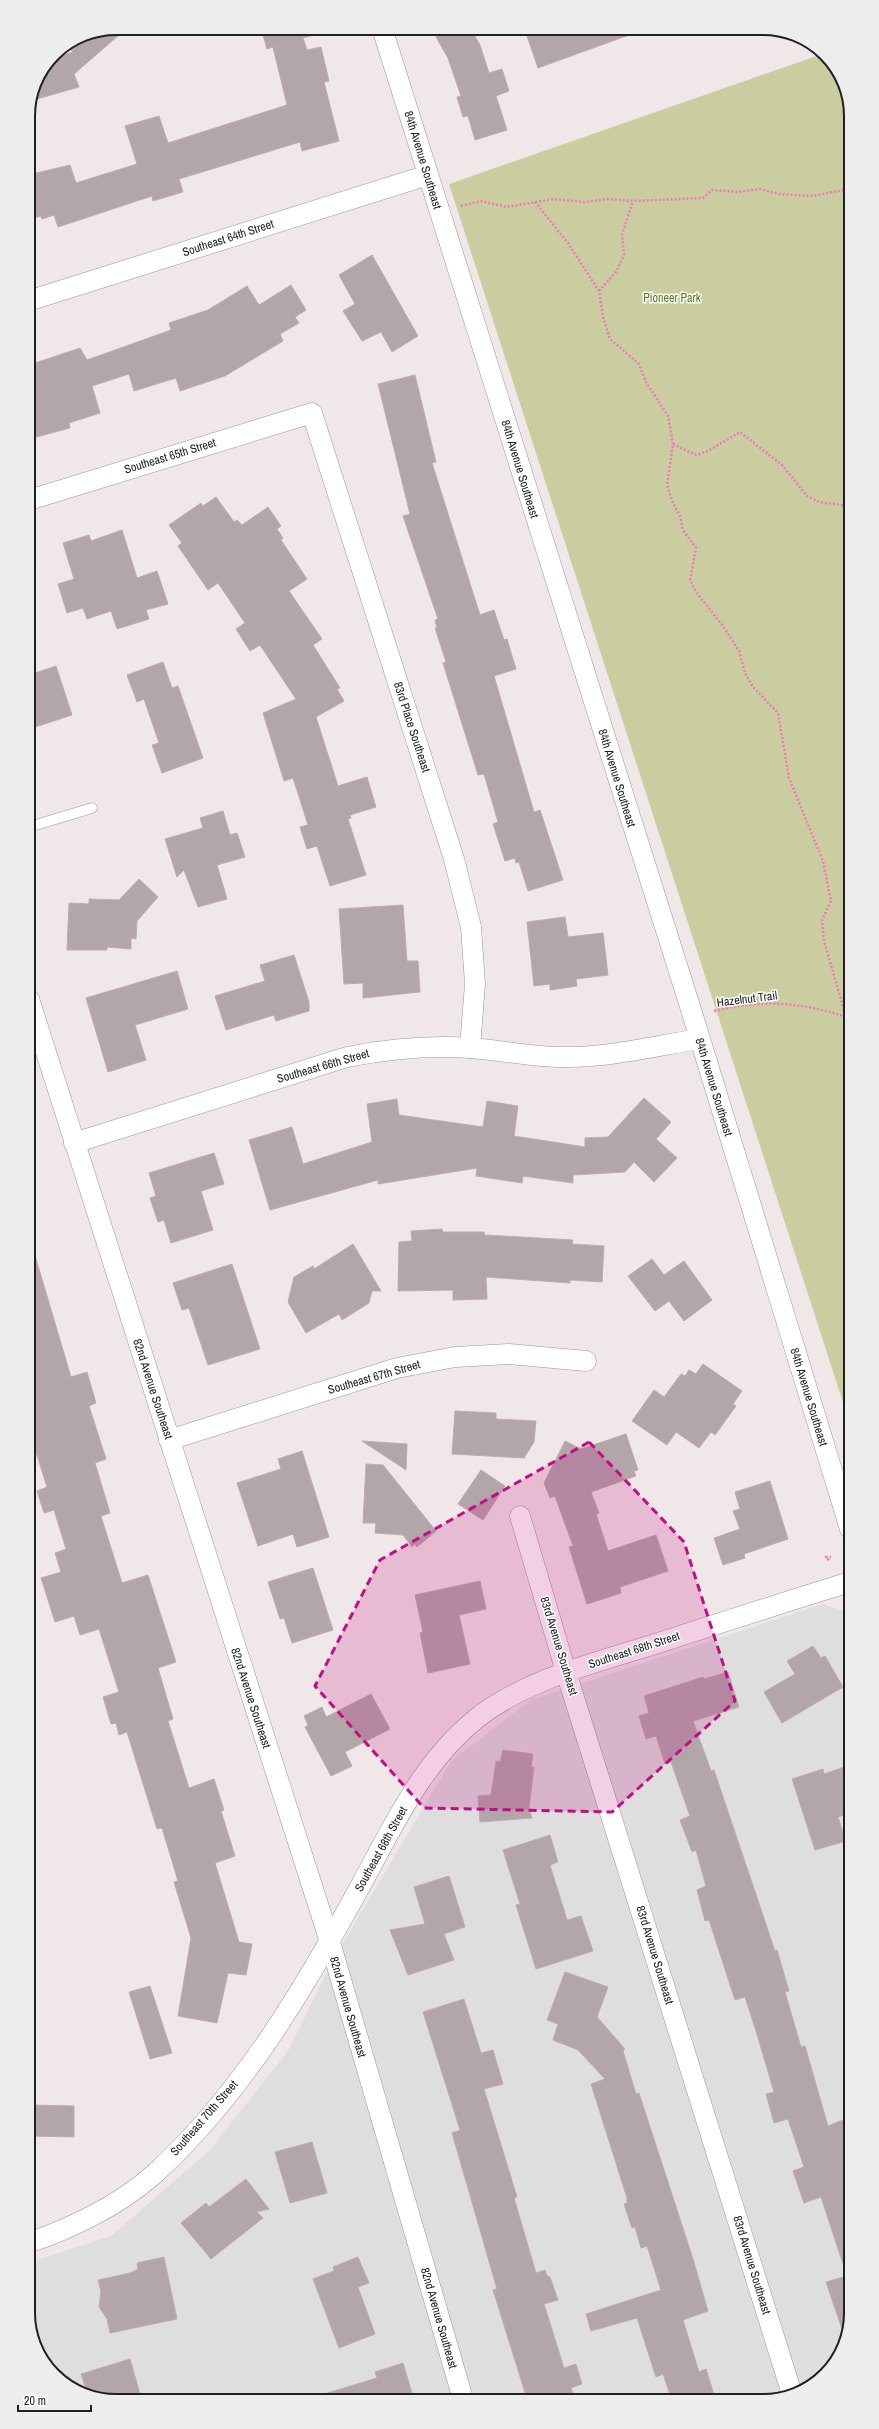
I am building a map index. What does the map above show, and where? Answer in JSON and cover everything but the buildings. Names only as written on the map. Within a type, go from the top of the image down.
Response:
[{"type":"street","name":"84th Avenue Southeast","points":[[384,35],[692,1016],[844,1510]]},
{"type":"street","name":"Southeast 64th Street","points":[[35,299],[428,174]]},
{"type":"street","name":"Southeast 65th Street","points":[[35,498],[312,413]]},
{"type":"street","name":"83rd Place Southeast","points":[[312,413],[454,859],[468,912],[471,927],[475,984],[470,1048]]},
{"type":"street","name":"82nd Avenue Southeast","points":[[35,1018],[330,1942],[461,2394]]},
{"type":"street","name":"Southeast 66th Street","points":[[74,1143],[347,1057],[412,1046],[470,1048],[566,1058],[610,1054],[699,1039]]},
{"type":"street","name":"Southeast 67th Street","points":[[169,1440],[396,1368],[455,1357],[509,1354],[586,1361]]},
{"type":"street","name":"83rd Avenue Southeast","points":[[520,1516],[566,1672],[791,2389]]},
{"type":"street","name":"Southeast 68th Street","points":[[330,1942],[406,1804],[449,1743],[477,1718],[501,1702],[566,1672],[844,1584]]},
{"type":"street","name":"Southeast 70th Street","points":[[35,2241],[57,2233],[104,2208],[150,2177],[184,2144],[229,2091],[294,2004],[330,1942]]},
{"type":"lane","points":[[35,825],[92,808]]},
{"type":"path","points":[[439,211],[481,200],[506,207],[552,199],[584,202],[608,199],[633,201],[703,198],[712,190],[739,192],[760,189],[778,194],[813,196],[844,190]]},
{"type":"path","points":[[599,291],[616,272],[624,255],[622,234],[633,201]]},
{"type":"path","points":[[534,202],[568,243],[599,291],[603,317],[610,339],[639,364],[646,382],[668,416],[672,444],[667,485],[683,530],[696,548],[690,580],[696,592],[723,626],[739,651],[745,673],[753,687],[778,713],[789,778],[823,861],[830,901],[822,920],[824,941],[844,1008]]},
{"type":"path","points":[[672,444],[696,454],[708,451],[740,432],[782,465],[807,496],[819,502],[844,505]]},
{"type":"path","name":"Hazelnut Trail","points":[[692,1016],[734,1007],[763,1003],[792,1003],[844,1017]]},
{"type":"highlighted area","points":[[589,1442],[684,1542],[735,1701],[612,1812],[424,1808],[315,1686],[380,1560]]},
{"type":"shaded area","points":[[823,1604],[844,1611],[844,2313],[840,2339],[830,2358],[820,2370],[799,2386],[789,2390],[763,2394],[111,2394],[90,2390],[75,2383],[55,2366],[43,2349],[39,2339],[35,2313],[35,2261],[111,2236],[209,2151],[288,2051],[334,1958],[451,1761],[531,1700]]},
{"type":"green space","name":"Pioneer Park","points":[[816,56],[830,71],[838,85],[844,116],[844,1405],[449,184]]}]
